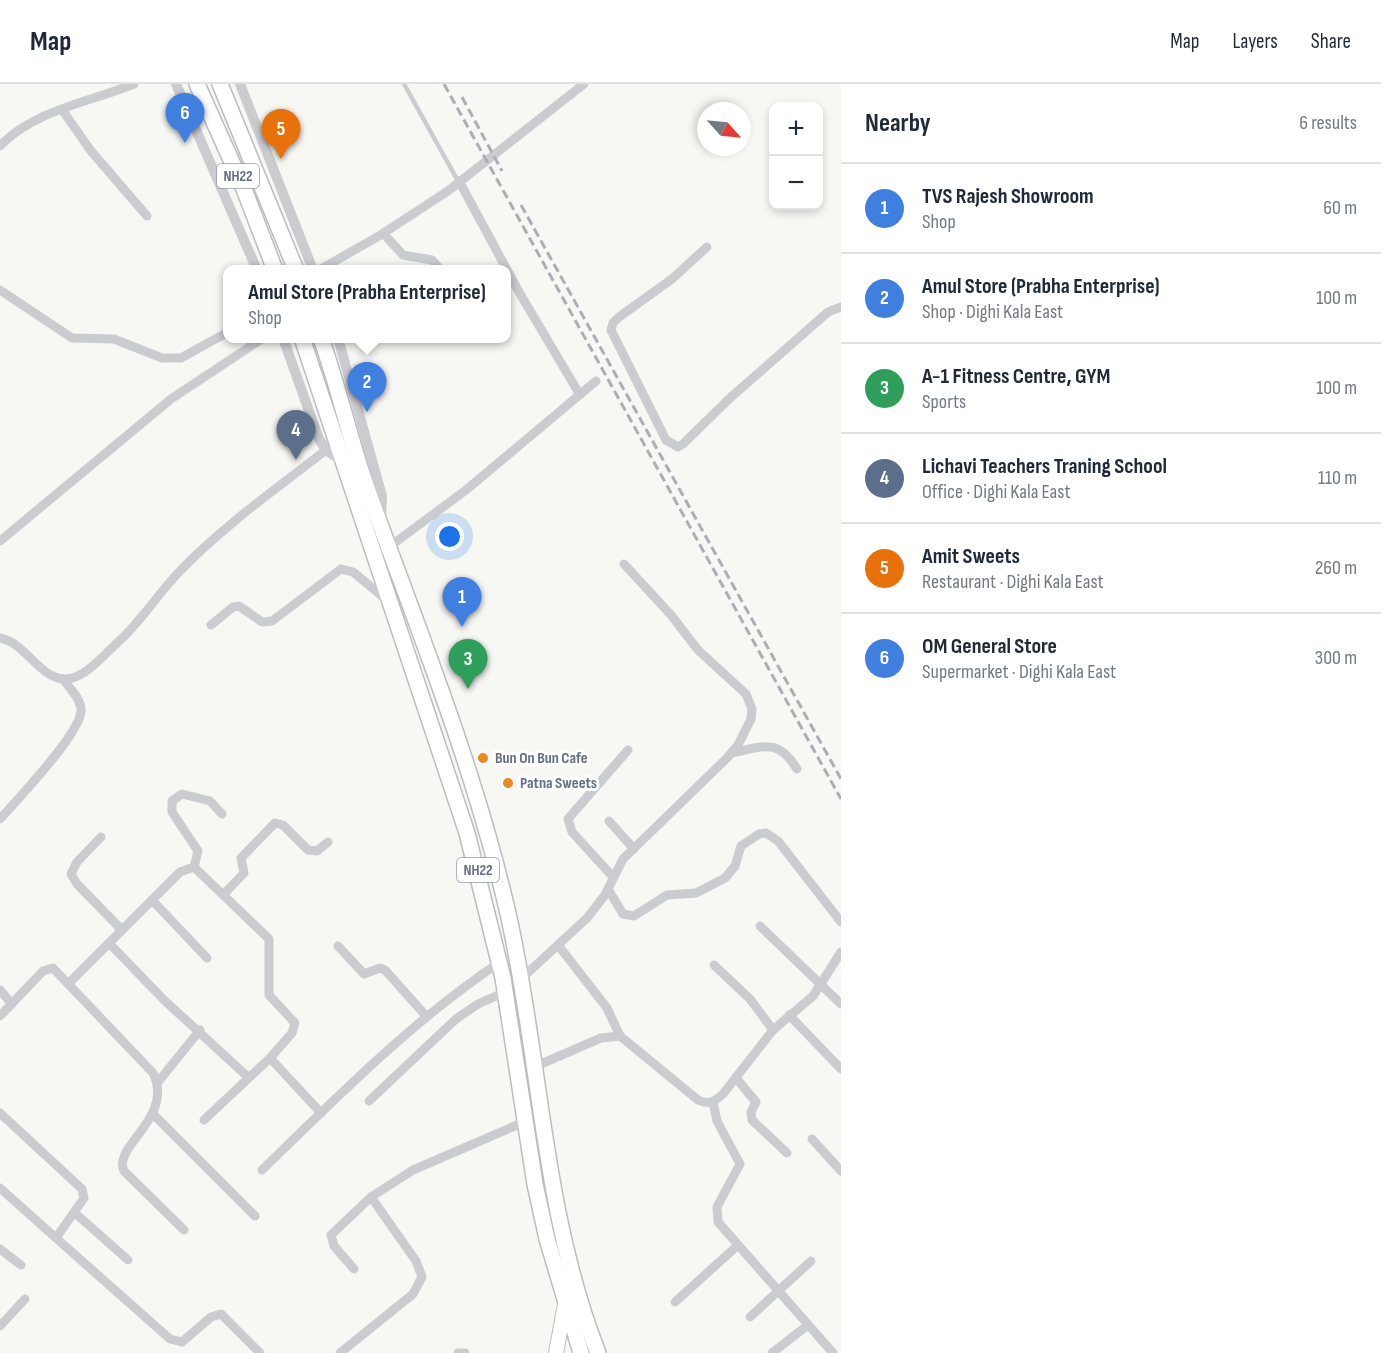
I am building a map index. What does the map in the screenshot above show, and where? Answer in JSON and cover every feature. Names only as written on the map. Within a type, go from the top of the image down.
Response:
[{"type":"highway","name":"NH22","points":[[197,84],[244,189],[273,265]]},
{"type":"highway","name":"NH22","points":[[220,84],[294,265]]},
{"type":"highway","name":"NH22","points":[[303,343],[341,460],[449,771],[491,921],[505,992],[524,1122],[547,1239],[581,1353]]},
{"type":"highway","name":"NH22","points":[[323,343],[357,459],[487,827],[520,979],[557,1215],[579,1301],[598,1353]]},
{"type":"main road","points":[[556,1353],[565,1304]]},
{"type":"street","points":[[0,146],[24,126],[134,84]]},
{"type":"street","points":[[176,84],[255,265]]},
{"type":"street","points":[[240,84],[311,265]]},
{"type":"street","points":[[328,265],[383,233],[459,182],[584,84]]},
{"type":"street","points":[[63,111],[91,151],[147,216]]},
{"type":"street","points":[[459,182],[504,265]]},
{"type":"street","points":[[383,233],[404,255],[432,260],[436,265]]},
{"type":"street","points":[[707,247],[672,279],[613,323],[611,330],[666,440],[672,446],[678,447],[683,444],[828,312],[841,307]]},
{"type":"street","points":[[511,277],[580,395]]},
{"type":"street","points":[[0,290],[72,338],[114,339],[162,358],[181,358],[223,335]]},
{"type":"street","points":[[0,541],[171,399],[257,343]]},
{"type":"street","points":[[284,343],[319,439],[326,450],[341,460]]},
{"type":"street","points":[[339,343],[382,496],[381,524]]},
{"type":"street","points":[[389,547],[466,490],[596,381]]},
{"type":"street","points":[[63,679],[73,678],[106,654],[206,545],[326,450]]},
{"type":"street","points":[[520,979],[591,914],[608,890],[623,859],[731,753],[751,719],[752,709],[746,694],[704,656],[671,615],[624,564]]},
{"type":"street","points":[[211,625],[233,607],[239,606],[262,622],[272,621],[341,568],[353,572],[390,602]]},
{"type":"street","points":[[0,638],[19,646],[41,667],[63,679],[79,703],[80,716],[48,765],[0,819]]},
{"type":"street","points":[[731,753],[764,747],[777,748],[786,752],[797,769]]},
{"type":"street","points":[[614,877],[572,832],[568,819],[628,750]]},
{"type":"street","points":[[194,867],[198,851],[172,812],[172,801],[182,794],[207,800],[222,814]]},
{"type":"street","points":[[609,821],[634,849]]},
{"type":"street","points":[[224,894],[244,873],[242,858],[275,823],[283,825],[308,850],[317,851],[328,842]]},
{"type":"street","points":[[608,890],[623,914],[634,916],[667,895],[696,893],[725,878],[735,866],[741,846],[753,837],[766,833],[778,841],[841,922]]},
{"type":"street","points":[[101,837],[77,862],[71,874],[77,884],[122,930]]},
{"type":"street","points":[[194,867],[269,939],[269,994],[295,1023],[292,1033],[270,1058],[204,1120]]},
{"type":"street","points":[[69,983],[180,872],[194,867]]},
{"type":"street","points":[[152,900],[207,958]]},
{"type":"street","points":[[760,927],[841,1005]]},
{"type":"street","points":[[109,943],[164,1000],[200,1030],[248,1077]]},
{"type":"street","points":[[558,945],[607,1008],[620,1036],[698,1100],[705,1103],[713,1102],[736,1078],[772,1030],[813,996],[841,952]]},
{"type":"street","points":[[338,946],[364,974],[380,968],[385,970],[426,1016]]},
{"type":"street","points":[[262,1170],[426,1016],[500,962]]},
{"type":"street","points":[[714,965],[750,999],[772,1030]]},
{"type":"street","points":[[0,1016],[48,968],[58,972],[139,1056],[158,1082]]},
{"type":"street","points":[[0,990],[12,1004]]},
{"type":"street","points":[[369,1101],[456,1019],[478,1004],[505,992]]},
{"type":"street","points":[[789,1015],[841,1069]]},
{"type":"street","points":[[184,1230],[124,1171],[121,1164],[123,1155],[153,1114],[158,1082],[200,1030]]},
{"type":"street","points":[[534,1067],[601,1038],[620,1036]]},
{"type":"street","points":[[270,1058],[321,1113]]},
{"type":"street","points":[[736,1078],[756,1102],[751,1112],[752,1120],[788,1153]]},
{"type":"street","points":[[713,1102],[717,1121],[740,1164],[721,1198],[716,1215],[722,1229],[833,1353]]},
{"type":"street","points":[[0,1113],[82,1188],[84,1198],[56,1238]]},
{"type":"street","points":[[153,1114],[255,1216]]},
{"type":"street","points":[[354,1269],[334,1246],[331,1235],[371,1197],[413,1170],[524,1122]]},
{"type":"street","points":[[812,1140],[841,1171]]},
{"type":"street","points":[[0,1188],[170,1340],[182,1342],[211,1317],[221,1314],[260,1353]]},
{"type":"street","points":[[340,1353],[413,1294],[422,1277],[416,1261],[371,1197]]},
{"type":"street","points":[[75,1213],[128,1260]]},
{"type":"street","points":[[675,1302],[737,1246]]},
{"type":"street","points":[[0,1249],[21,1265]]},
{"type":"street","points":[[750,1317],[811,1261]]},
{"type":"street","points":[[0,1326],[25,1299]]},
{"type":"street","points":[[772,1353],[808,1325]]},
{"type":"street","points":[[458,1353],[465,1353]]},
{"type":"lane","points":[[404,84],[459,182]]},
{"type":"railway","points":[[444,84],[841,799]]},
{"type":"railway","points":[[462,97],[502,171]]},
{"type":"railway","points":[[521,205],[841,779]]},
{"type":"place","name":"OM General Store","points":[[185,143]]},
{"type":"place","name":"Amit Sweets","points":[[281,159]]},
{"type":"place","name":"Amul Store (Prabha Enterprise)","points":[[367,412]]},
{"type":"place","name":"Lichavi Teachers Traning School","points":[[296,460]]},
{"type":"place","name":"TVS Rajesh Showroom","points":[[462,627]]},
{"type":"place","name":"A-1 Fitness Centre, GYM","points":[[468,689]]},
{"type":"place","name":"Bun On Bun Cafe","points":[[483,758]]},
{"type":"place","name":"Patna Sweets","points":[[508,783]]}]
